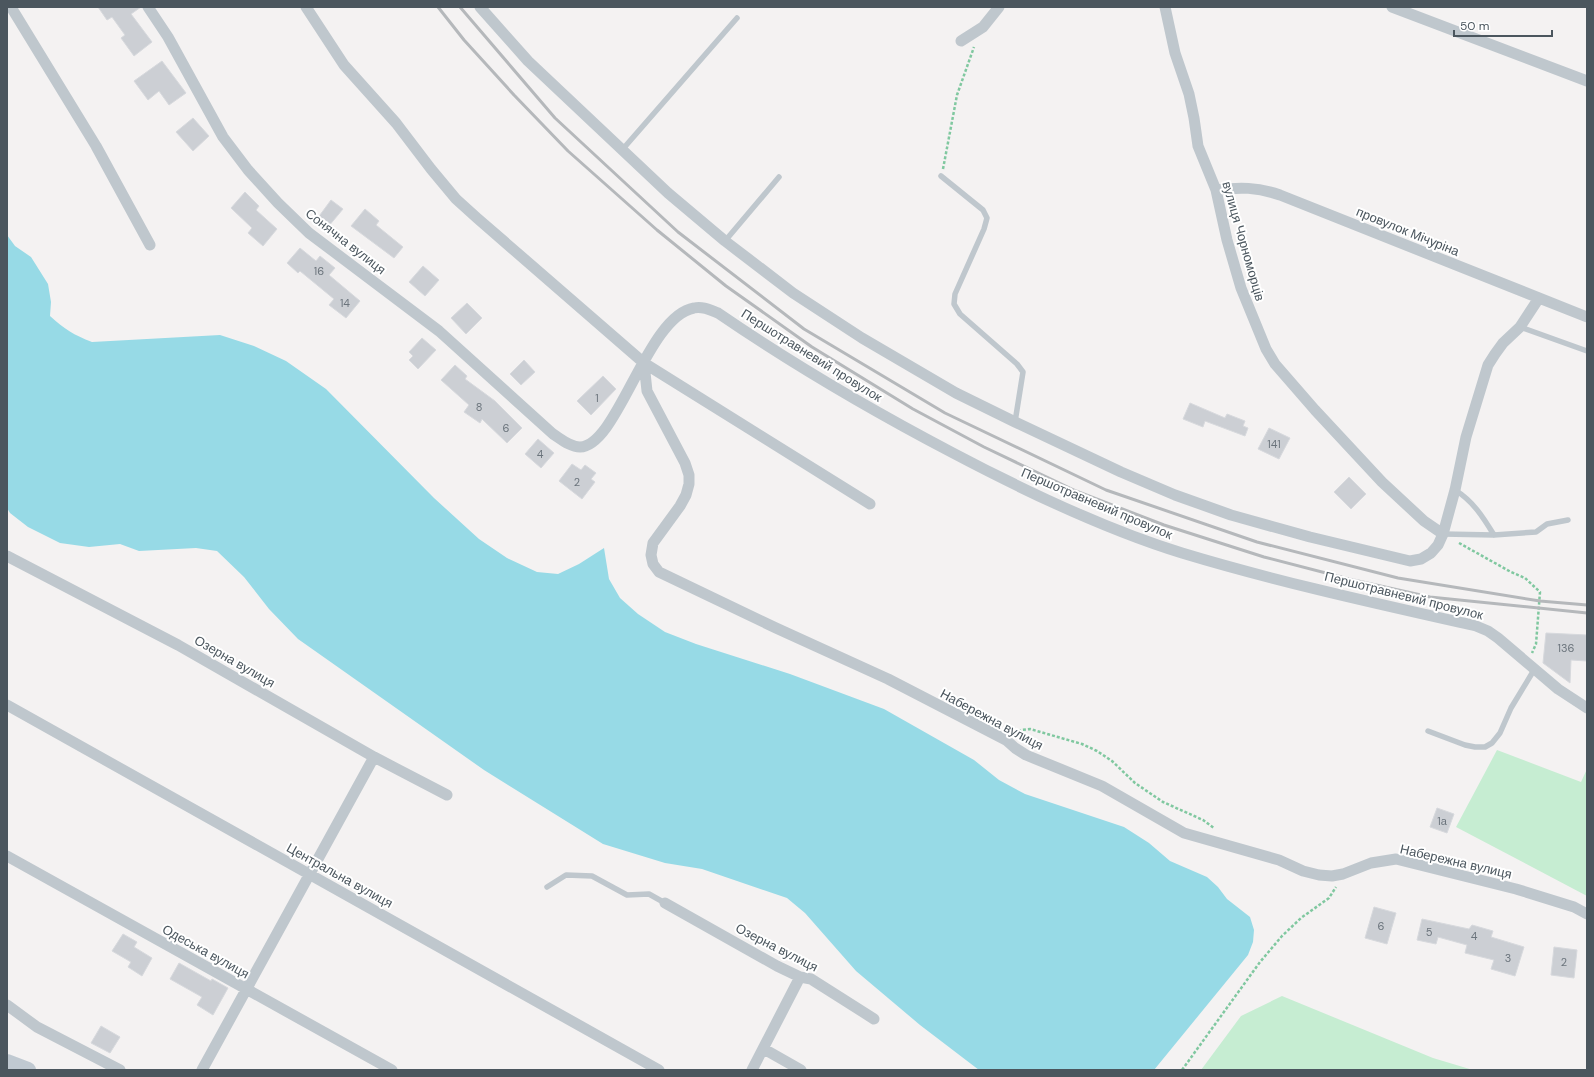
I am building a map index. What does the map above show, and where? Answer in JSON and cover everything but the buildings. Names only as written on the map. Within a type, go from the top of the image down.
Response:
[{"type":"main road","points":[[7,1062],[28,1070]]},
{"type":"street","points":[[11,7],[96,146],[150,245]]},
{"type":"street","name":"Сонячна вулиця","points":[[148,7],[168,37],[223,137],[248,170],[278,203],[309,233],[439,331],[553,434],[568,444],[580,447],[594,442],[611,420],[644,363]]},
{"type":"street","points":[[306,7],[344,65],[396,123],[456,199],[477,218],[644,363],[870,504]]},
{"type":"street","points":[[480,7],[528,61],[668,193],[725,241],[793,293],[862,338],[956,393],[1121,472],[1175,495],[1231,515],[1310,537],[1410,561],[1421,559],[1431,553],[1438,545],[1443,534],[1456,490],[1466,436],[1488,366],[1503,343],[1520,327],[1539,298]]},
{"type":"street","points":[[961,41],[983,27],[999,7]]},
{"type":"street","name":"вулиця Чорноморців","points":[[1165,7],[1175,53],[1189,94],[1198,146],[1216,190],[1227,240],[1241,288],[1266,349],[1276,364],[1315,410],[1382,482],[1424,521],[1443,534]]},
{"type":"street","points":[[1392,7],[1587,82]]},
{"type":"street","name":"провулок Мічуріна","points":[[1216,190],[1249,187],[1280,195],[1587,317]]},
{"type":"street","name":"Першотравневий провулок","points":[[644,363],[653,345],[673,320],[683,312],[694,308],[707,308],[718,313],[823,381],[887,418],[996,476],[1122,532],[1181,552],[1251,572],[1476,626],[1488,631],[1498,638],[1531,667]]},
{"type":"street","name":"Набережна вулиця","points":[[644,363],[647,390],[685,463],[689,475],[689,484],[686,495],[680,506],[653,543],[651,555],[653,564],[659,572],[776,628],[888,679],[1006,740],[1026,755],[1102,786],[1184,833],[1279,860],[1303,871],[1319,875],[1343,874],[1371,863],[1396,860],[1516,889],[1574,907],[1587,914]]},
{"type":"street","name":"Озерна вулиця","points":[[7,556],[178,645],[374,756],[448,795]]},
{"type":"street","points":[[1531,667],[1558,689],[1587,708]]},
{"type":"street","name":"Центральна вулиця","points":[[7,705],[659,1070]]},
{"type":"street","points":[[202,1070],[374,756]]},
{"type":"street","name":"Одеська вулиця","points":[[7,856],[392,1070]]},
{"type":"street","name":"Озерна вулиця","points":[[665,903],[800,977],[811,980],[874,1019]]},
{"type":"street","points":[[752,1070],[800,977]]},
{"type":"street","points":[[7,1005],[37,1027],[120,1070]]},
{"type":"street","points":[[764,1049],[801,1070]]},
{"type":"lane","points":[[622,150],[736,18]]},
{"type":"lane","points":[[941,176],[983,210],[987,218],[984,229],[955,294],[954,304],[960,314],[1017,364],[1023,372],[1015,422]]},
{"type":"lane","points":[[725,241],[779,177]]},
{"type":"lane","points":[[1520,327],[1587,351]]},
{"type":"lane","points":[[1456,490],[1465,496],[1477,508],[1494,535]]},
{"type":"lane","points":[[1443,534],[1494,535],[1536,532],[1546,524],[1568,520]]},
{"type":"lane","points":[[1428,731],[1465,745],[1475,747],[1485,747],[1492,743],[1500,733],[1531,667]]},
{"type":"lane","points":[[548,887],[566,875],[592,876],[627,895],[649,894],[665,903]]},
{"type":"path","points":[[941,176],[957,95],[974,47],[983,27]]},
{"type":"path","points":[[1443,534],[1511,572],[1525,578],[1540,592],[1536,644],[1531,667]]},
{"type":"path","points":[[1006,740],[1021,730],[1030,728],[1082,744],[1097,751],[1112,761],[1135,784],[1157,798],[1203,820],[1215,829]]},
{"type":"path","points":[[1182,1070],[1260,962],[1282,936],[1301,918],[1329,898],[1343,874]]},
{"type":"green space","points":[[1497,750],[1581,782],[1587,769],[1587,896],[1456,827]]},
{"type":"green space","points":[[1282,996],[1433,1058],[1473,1070],[1201,1070],[1241,1016]]},
{"type":"water","points":[[7,235],[15,246],[31,257],[48,284],[51,302],[50,316],[60,325],[80,337],[92,342],[220,335],[254,346],[286,361],[326,389],[434,498],[479,539],[507,558],[537,572],[558,574],[579,564],[604,548],[609,579],[620,598],[638,614],[665,632],[696,644],[790,674],[884,709],[974,760],[999,780],[1025,794],[1124,827],[1149,843],[1170,861],[1207,877],[1218,887],[1227,899],[1250,917],[1254,930],[1253,942],[1248,955],[1154,1070],[979,1070],[920,1025],[856,971],[805,913],[787,898],[702,869],[665,863],[603,844],[484,770],[298,639],[269,609],[244,577],[217,551],[196,548],[139,551],[120,544],[89,547],[60,543],[28,527],[10,513],[7,508]]},
{"type":"railway","points":[[438,7],[464,40],[568,151],[657,230],[726,286],[812,347],[913,409],[984,447],[1076,491],[1164,525],[1264,557],[1349,579],[1430,597],[1587,613]]},
{"type":"railway","points":[[460,7],[555,118],[678,232],[804,329],[945,413],[1106,490],[1257,542],[1398,578],[1540,601],[1587,605]]}]
